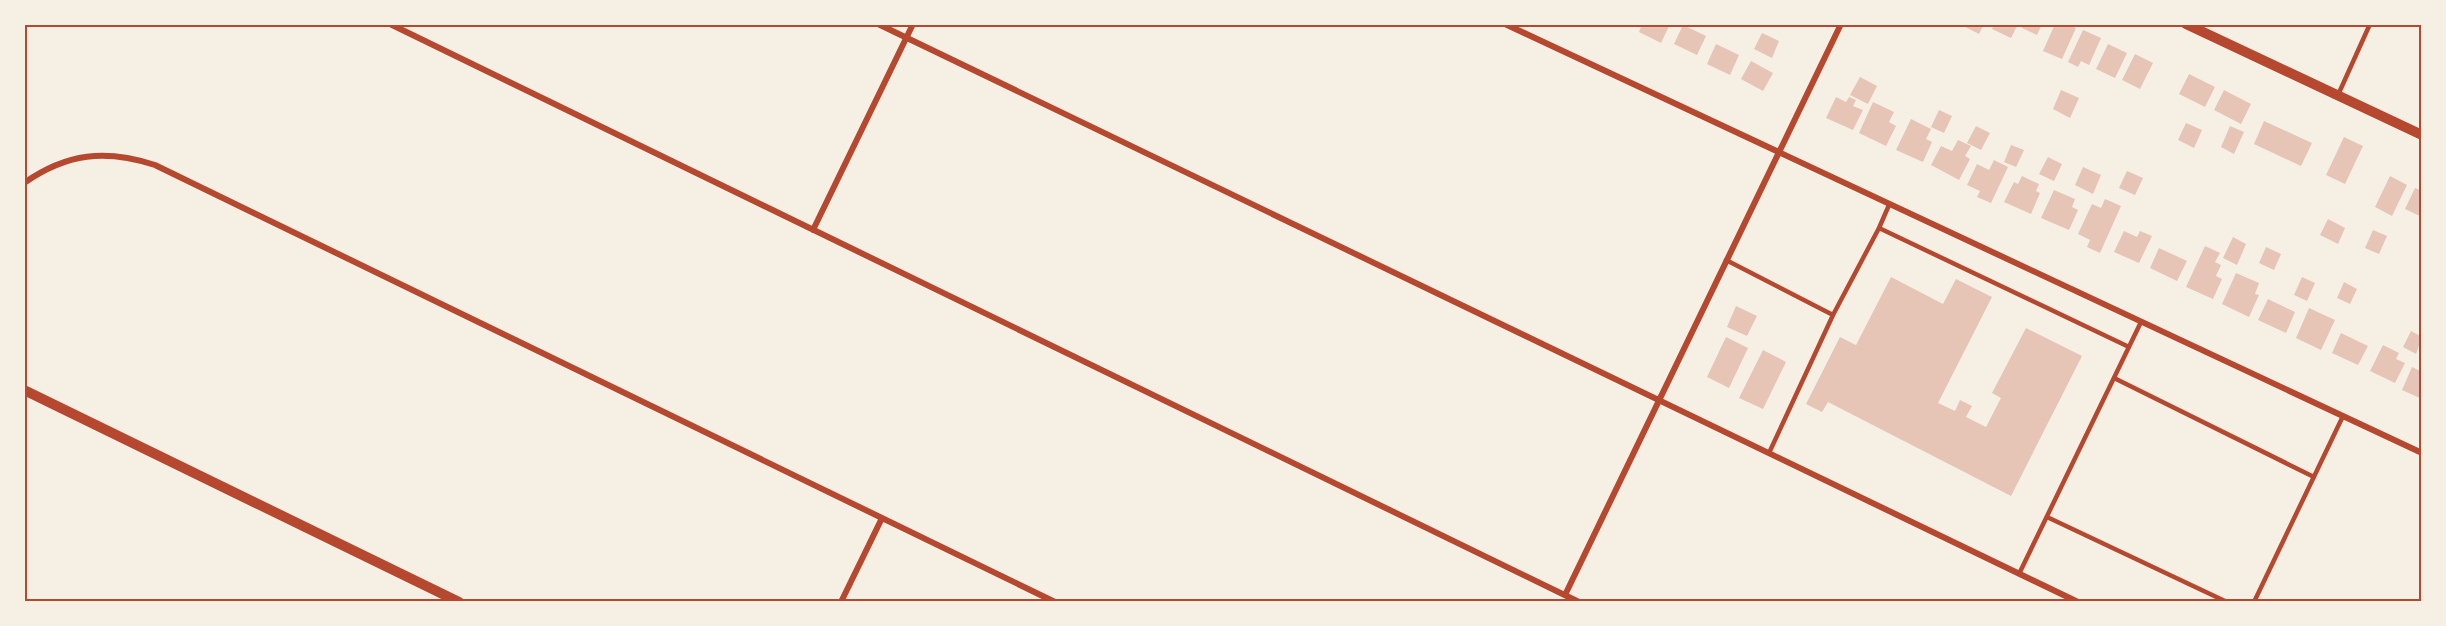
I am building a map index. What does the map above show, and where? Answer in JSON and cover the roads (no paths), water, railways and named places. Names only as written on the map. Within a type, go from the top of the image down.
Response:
[{"type":"street","points":[[390,24],[1579,602]]},
{"type":"street","points":[[878,24],[2078,602]]},
{"type":"street","points":[[813,230],[913,24]]},
{"type":"street","points":[[1505,24],[2422,453]]},
{"type":"street","points":[[1564,595],[1841,24]]},
{"type":"street","points":[[2186,24],[2422,135]]},
{"type":"street","points":[[24,183],[52,165],[83,156],[107,155],[155,165],[1055,602]]},
{"type":"street","points":[[24,390],[459,602]]},
{"type":"street","points":[[841,602],[882,518]]},
{"type":"lane","points":[[2338,95],[2370,24]]},
{"type":"lane","points":[[1769,453],[1833,315],[1889,205]]},
{"type":"lane","points":[[1879,228],[2129,346]]},
{"type":"lane","points":[[1726,260],[1833,315]]},
{"type":"lane","points":[[2019,574],[2141,322]]},
{"type":"lane","points":[[2114,378],[2314,477]]},
{"type":"lane","points":[[2254,602],[2343,416]]},
{"type":"lane","points":[[2047,517],[2227,602]]}]
